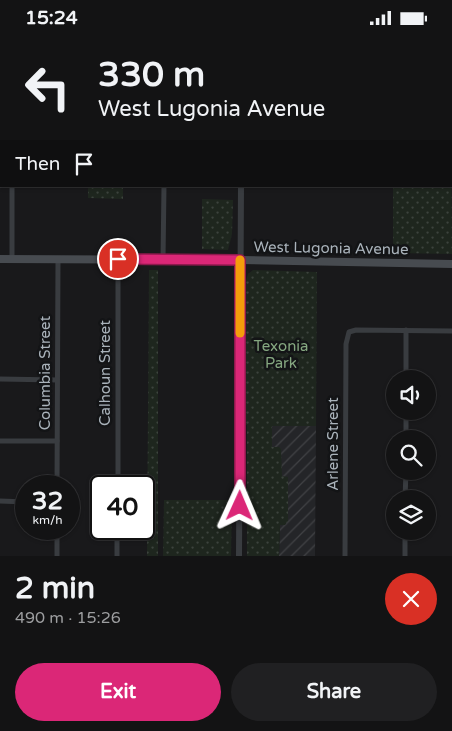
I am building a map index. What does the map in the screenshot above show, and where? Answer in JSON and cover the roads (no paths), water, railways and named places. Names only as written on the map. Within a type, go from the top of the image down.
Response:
[{"type":"main road","name":"West Lugonia Avenue","points":[[0,259],[452,263]]},
{"type":"street","points":[[12,187],[12,259]]},
{"type":"street","points":[[163,260],[164,187]]},
{"type":"street","points":[[239,556],[241,187]]},
{"type":"street","name":"Calhoun Street","points":[[118,259],[118,475]]},
{"type":"street","name":"Columbia Street","points":[[57,475],[58,260]]},
{"type":"street","name":"Arlene Street","points":[[345,556],[346,344],[349,332],[360,330],[406,330]]},
{"type":"street","points":[[406,370],[406,330],[452,331]]},
{"type":"street","points":[[0,379],[57,380]]},
{"type":"street","points":[[0,441],[57,441]]},
{"type":"street","points":[[0,501],[15,502]]},
{"type":"street","points":[[57,540],[57,556]]},
{"type":"street","points":[[117,540],[117,556]]},
{"type":"street","points":[[405,540],[405,556]]},
{"type":"park label","name":"Texonia Park","points":[[281,354]]}]
